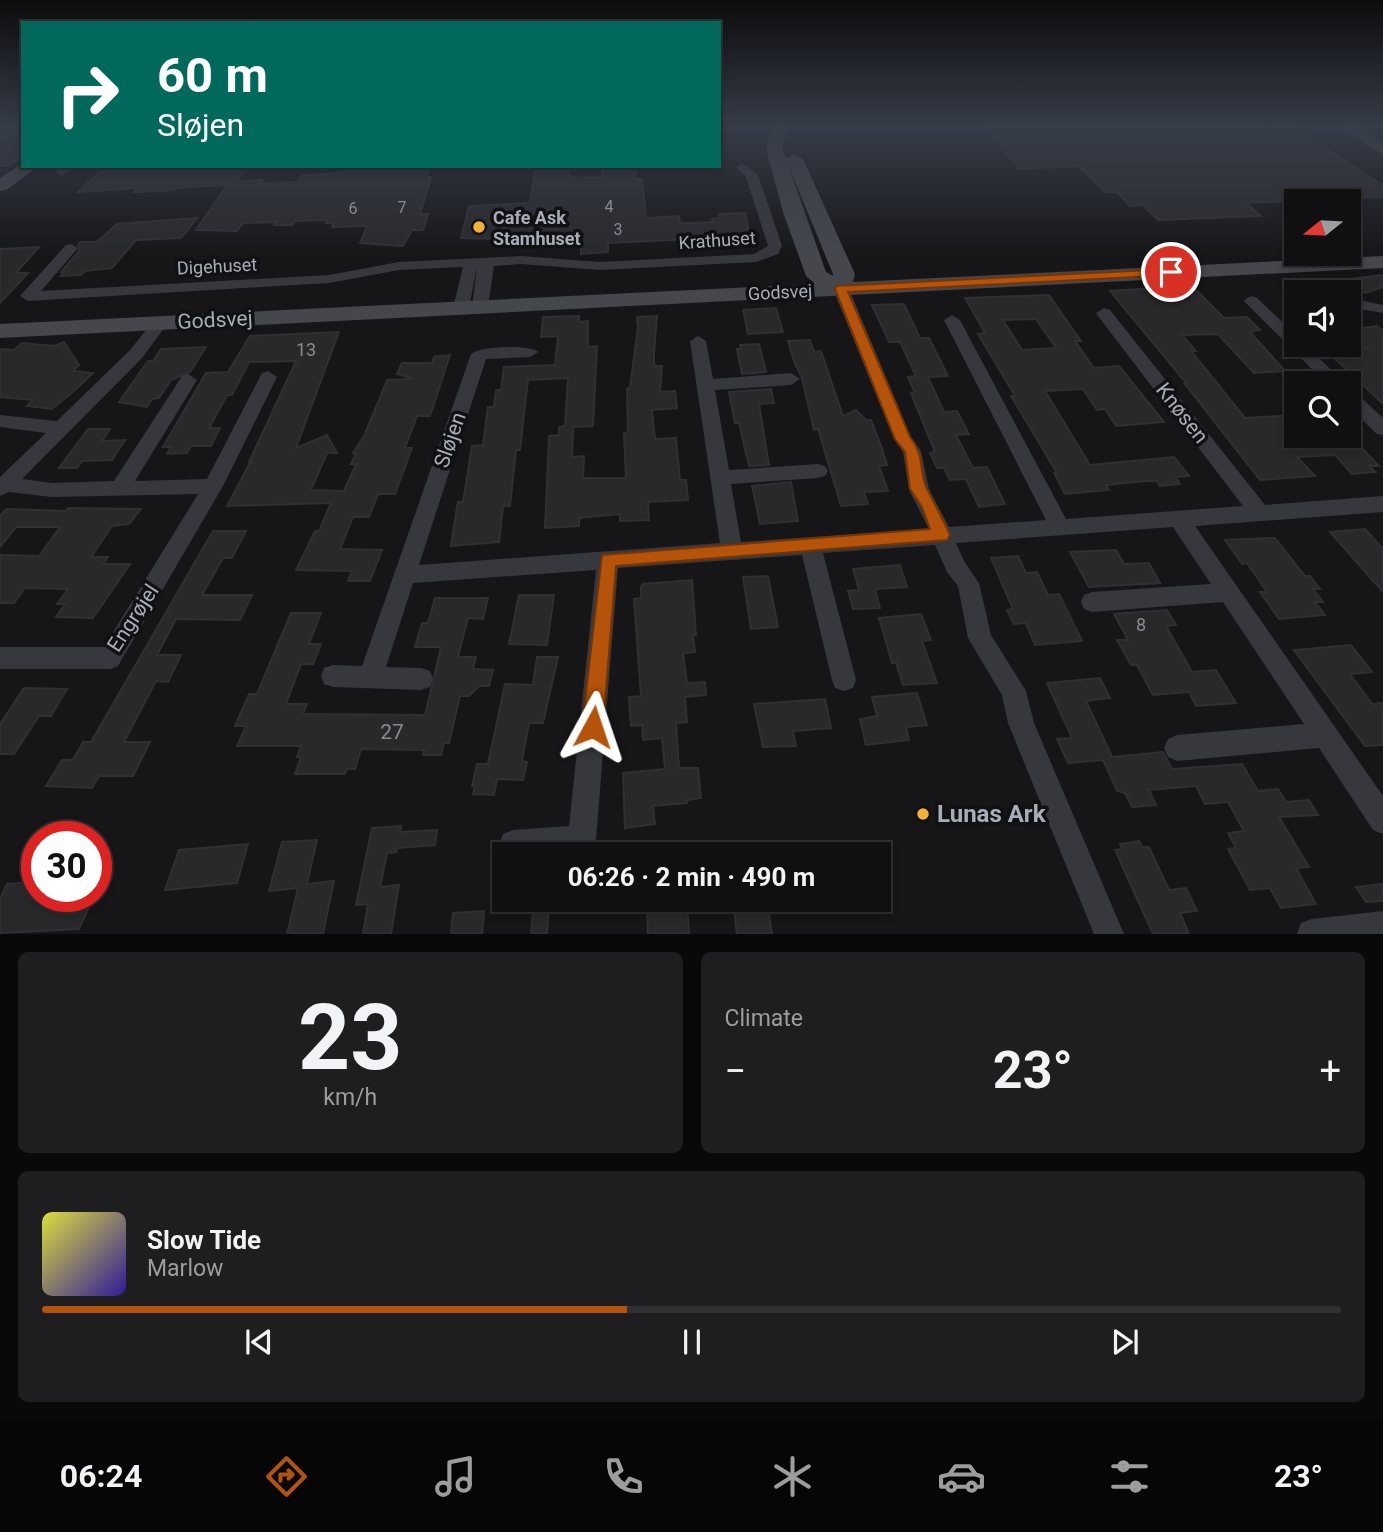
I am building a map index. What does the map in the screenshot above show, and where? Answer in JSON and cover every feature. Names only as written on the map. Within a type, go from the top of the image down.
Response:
[{"type":"street","points":[[0,186],[23,171]]},
{"type":"street","name":"Krathuset","points":[[571,264],[600,266],[765,256],[773,251],[775,246],[752,175],[746,171]]},
{"type":"street","points":[[781,171],[817,276],[843,281]]},
{"type":"street","points":[[798,171],[903,439],[912,451],[919,489],[929,505],[955,566],[968,583],[980,638],[1014,691],[1021,723],[1108,933]]},
{"type":"street","name":"Digehuset","points":[[71,248],[28,296],[329,279],[399,266],[521,260],[571,264]]},
{"type":"street","points":[[1362,249],[1383,248]]},
{"type":"street","name":"Godsvej","points":[[0,331],[470,308],[843,281],[1284,254]]},
{"type":"street","points":[[470,308],[487,262]]},
{"type":"street","name":"Godsvej","points":[[843,281],[1383,262]]},
{"type":"street","points":[[470,308],[471,263]]},
{"type":"street","name":"Godsvej","points":[[513,305],[706,282],[817,276]]},
{"type":"street","points":[[1252,300],[1284,332]]},
{"type":"street","points":[[1361,305],[1382,310]]},
{"type":"street","name":"Knøsen","points":[[1104,313],[1260,513]]},
{"type":"street","points":[[952,320],[1060,527]]},
{"type":"street","points":[[2,486],[136,354],[160,323]]},
{"type":"street","points":[[698,341],[732,551]]},
{"type":"street","name":"Sløjen","points":[[370,677],[478,355],[530,352]]},
{"type":"street","points":[[1309,357],[1324,371]]},
{"type":"street","name":"Engrøjel","points":[[0,658],[110,658],[213,486],[268,377]]},
{"type":"street","points":[[705,384],[791,379]]},
{"type":"street","points":[[119,490],[188,380]]},
{"type":"street","points":[[1361,408],[1383,429]]},
{"type":"street","points":[[0,421],[62,428]]},
{"type":"street","points":[[720,478],[818,471]]},
{"type":"street","points":[[2,486],[52,490],[213,486]]},
{"type":"street","points":[[405,575],[1383,504]]},
{"type":"street","points":[[1179,519],[1383,820]]},
{"type":"street","points":[[810,545],[844,680]]},
{"type":"street","points":[[541,842],[582,839],[608,560]]},
{"type":"street","points":[[1092,602],[1228,592]]},
{"type":"street","points":[[333,676],[421,679]]},
{"type":"street","points":[[1177,748],[1325,735]]},
{"type":"street","points":[[1312,933],[1383,926]]},
{"type":"building","points":[[101,171],[245,171],[237,181],[262,180],[259,183],[297,182],[303,175],[342,173],[343,171],[428,171],[427,177],[431,177],[420,214],[428,214],[423,230],[412,230],[403,246],[360,243],[367,226],[332,227],[334,223],[326,223],[327,220],[295,221],[292,225],[274,225],[276,222],[243,223],[237,231],[196,230],[227,185],[163,191],[134,192],[138,188],[78,192]]},
{"type":"building","points":[[535,171],[568,171],[568,174],[574,178],[602,177],[602,171],[635,171],[636,179],[642,179],[646,218],[679,216],[680,223],[713,222],[712,219],[720,218],[719,214],[745,213],[749,231],[741,231],[742,235],[735,237],[608,243],[608,252],[581,254],[581,239],[498,242],[499,239],[461,238],[469,206],[530,203]]},
{"type":"building","points":[[1084,171],[1360,171],[1383,186],[1383,197],[1362,198],[1362,189],[1284,189],[1284,201],[1246,203],[1261,216],[1158,220],[1143,205],[1130,206],[1117,192],[1105,192]]},
{"type":"building","points":[[197,218],[181,238],[136,240],[112,268],[85,271],[81,275],[61,276],[64,272],[61,272],[80,250],[80,242],[97,242],[117,224]]},
{"type":"building","points":[[39,247],[16,273],[28,273],[0,303],[0,249]]},
{"type":"building","points":[[1383,275],[1383,287],[1365,293],[1361,291],[1361,280],[1341,280]]},
{"type":"building","points":[[1192,286],[1224,318],[1247,317],[1260,330],[1250,332],[1285,371],[1254,373],[1218,334],[1182,335],[1196,351],[1191,351],[1245,418],[1284,416],[1284,448],[1361,447],[1379,466],[1369,466],[1375,472],[1352,474],[1335,455],[1297,457],[1315,476],[1260,480],[1187,384],[1110,291]]},
{"type":"building","points":[[1049,295],[1081,341],[1075,341],[1094,368],[1119,366],[1164,422],[1116,426],[1105,409],[1097,410],[1083,389],[1045,391],[1090,465],[1174,457],[1189,476],[1175,477],[1180,484],[1160,486],[1157,481],[1146,481],[1106,485],[1109,490],[1065,494],[1054,473],[1057,473],[978,334],[985,333],[965,298]],"holes":[[[1036,319],[1056,348],[1022,350],[1003,320]]]},
{"type":"building","points":[[904,304],[920,338],[929,338],[948,376],[928,377],[944,412],[957,411],[969,434],[956,435],[973,468],[987,467],[1005,504],[979,507],[966,479],[950,480],[944,468],[937,468],[930,453],[935,452],[911,393],[915,393],[908,377],[916,376],[900,342],[889,342],[872,305]]},
{"type":"building","points":[[776,308],[783,332],[748,334],[743,310]]},
{"type":"building","points":[[579,316],[579,322],[588,321],[588,347],[597,346],[593,426],[573,427],[572,457],[584,456],[583,478],[626,478],[624,433],[628,432],[627,389],[630,388],[637,317],[657,316],[654,366],[662,366],[660,392],[675,391],[677,408],[652,410],[655,439],[676,438],[680,480],[686,480],[688,500],[648,502],[649,520],[620,521],[620,514],[579,518],[579,526],[545,528],[549,436],[559,435],[559,427],[565,426],[568,378],[528,380],[510,506],[503,506],[499,542],[451,546],[458,502],[463,502],[472,446],[483,445],[488,407],[494,407],[496,390],[501,390],[504,367],[555,365],[558,336],[541,337],[543,317]]},
{"type":"building","points":[[1361,326],[1377,326],[1383,331],[1383,404],[1361,383],[1361,371],[1348,371],[1333,357],[1361,357],[1361,348],[1368,348],[1361,343]]},
{"type":"building","points":[[339,332],[296,448],[327,435],[337,453],[327,453],[311,490],[344,491],[356,464],[351,464],[356,453],[353,453],[365,434],[387,380],[413,379],[397,374],[402,363],[432,363],[434,357],[450,355],[430,416],[417,416],[405,448],[412,448],[395,494],[378,494],[369,517],[353,517],[340,549],[382,550],[370,581],[348,581],[352,571],[296,570],[315,531],[319,531],[331,503],[227,506],[251,461],[249,462],[296,361],[249,362],[232,395],[227,395],[209,428],[220,428],[211,446],[191,446],[187,453],[167,454],[171,447],[163,447],[206,373],[228,372],[250,336]]},
{"type":"building","points":[[810,340],[814,352],[821,351],[843,416],[856,410],[866,420],[871,420],[882,448],[887,465],[879,466],[888,491],[864,492],[868,504],[841,506],[818,429],[814,430],[802,378],[788,341]]},
{"type":"building","points":[[64,342],[79,365],[73,371],[93,373],[75,390],[52,409],[27,406],[33,400],[0,397],[0,349],[14,350],[22,343],[54,346]]},
{"type":"building","points":[[759,344],[766,372],[742,374],[737,349],[741,349],[740,345]]},
{"type":"building","points":[[206,347],[190,372],[171,380],[159,398],[152,399],[147,407],[119,402],[148,361],[153,361],[161,349]]},
{"type":"building","points":[[771,389],[774,403],[759,404],[769,465],[749,466],[739,423],[735,423],[729,392]]},
{"type":"building","points":[[88,429],[110,429],[102,441],[125,440],[112,460],[82,461],[77,468],[59,468]]},
{"type":"building","points":[[791,482],[798,521],[760,524],[752,486]]},
{"type":"building","points":[[68,508],[141,509],[129,524],[112,526],[91,557],[108,557],[103,564],[130,564],[93,618],[56,617],[65,604],[57,604],[68,589],[25,588],[14,603],[0,603],[0,555],[39,556],[60,527],[16,527],[0,547],[0,516],[6,509],[66,511]]},
{"type":"building","points":[[1365,529],[1383,549],[1383,592],[1330,532]]},
{"type":"building","points":[[213,531],[246,531],[232,558],[223,558],[202,595],[252,595],[240,620],[176,619],[157,655],[181,655],[168,682],[156,681],[124,742],[150,742],[133,776],[99,776],[92,788],[46,786],[62,760],[73,760],[83,742],[91,742]]},
{"type":"building","points":[[1275,538],[1305,576],[1310,576],[1320,589],[1313,589],[1323,602],[1315,602],[1325,615],[1279,619],[1260,592],[1267,592],[1247,563],[1242,564],[1225,540]]},
{"type":"building","points":[[1116,550],[1124,564],[1149,563],[1160,583],[1089,587],[1070,552]]},
{"type":"building","points":[[1018,556],[1026,573],[1037,572],[1048,595],[1059,594],[1082,641],[1035,645],[1026,623],[1014,624],[1007,610],[1013,609],[991,558]]},
{"type":"building","points":[[900,565],[907,587],[875,589],[880,608],[853,609],[848,591],[859,590],[853,569]]},
{"type":"building","points":[[768,576],[778,627],[751,629],[743,577]]},
{"type":"building","points":[[692,580],[695,652],[683,653],[687,683],[705,682],[706,695],[685,697],[687,722],[676,723],[679,768],[698,768],[701,798],[687,800],[687,803],[653,806],[655,824],[625,828],[623,773],[665,769],[662,738],[643,740],[642,725],[631,726],[629,697],[641,696],[634,599],[641,598],[643,584]]},
{"type":"building","points":[[519,595],[554,595],[547,645],[509,644]]},
{"type":"building","points":[[435,598],[488,598],[483,619],[468,618],[458,657],[476,657],[473,669],[493,670],[489,686],[479,686],[469,696],[460,696],[449,743],[444,743],[441,755],[423,755],[424,750],[361,749],[355,769],[347,769],[345,774],[295,774],[301,757],[297,757],[301,746],[237,746],[246,726],[235,726],[249,694],[257,694],[291,613],[321,613],[309,644],[321,644],[313,664],[301,664],[286,704],[307,704],[303,714],[425,715],[441,647],[415,647],[422,623],[428,623]]},
{"type":"building","points":[[1167,610],[1176,625],[1166,626],[1192,672],[1216,670],[1236,703],[1196,706],[1189,692],[1153,695],[1137,665],[1131,665],[1117,640],[1128,640],[1114,614]]},
{"type":"building","points":[[921,614],[931,640],[922,641],[937,683],[903,685],[896,663],[892,663],[879,618]]},
{"type":"building","points":[[1351,645],[1372,672],[1350,674],[1372,704],[1383,703],[1383,745],[1365,746],[1294,650]]},
{"type":"building","points":[[537,657],[558,657],[543,723],[529,723],[522,761],[527,762],[523,780],[497,779],[494,795],[473,794],[477,764],[488,764],[505,684],[533,685]]},
{"type":"building","points":[[1100,678],[1110,698],[1086,701],[1112,757],[1163,752],[1172,769],[1242,764],[1258,791],[1278,789],[1286,802],[1309,800],[1318,815],[1279,817],[1309,867],[1296,868],[1316,904],[1281,908],[1270,888],[1250,890],[1228,849],[1236,848],[1228,833],[1244,831],[1228,802],[1205,804],[1196,786],[1149,790],[1156,805],[1132,807],[1125,793],[1117,791],[1103,760],[1068,763],[1057,739],[1072,738],[1047,683]]},
{"type":"building","points":[[24,688],[67,689],[51,716],[39,716],[14,754],[0,754],[0,724]]},
{"type":"building","points":[[917,693],[927,725],[906,727],[909,740],[866,745],[860,719],[877,716],[872,697]]},
{"type":"building","points":[[825,699],[831,728],[793,731],[796,746],[763,747],[754,704]]},
{"type":"building","points":[[401,826],[400,832],[437,830],[435,845],[397,848],[396,852],[387,853],[380,887],[399,885],[391,934],[363,934],[368,904],[356,905],[372,828]]},
{"type":"building","points":[[317,840],[307,884],[334,881],[323,934],[287,934],[298,888],[269,891],[282,842]]},
{"type":"building","points":[[1139,841],[1142,847],[1149,847],[1169,890],[1186,888],[1197,911],[1180,913],[1189,934],[1153,934],[1115,850],[1122,849],[1120,844]]},
{"type":"building","points":[[248,844],[237,883],[165,890],[179,850]]},
{"type":"building","points":[[21,883],[21,912],[87,912],[79,929],[0,933],[0,899],[7,884]]},
{"type":"building","points":[[1383,884],[1383,901],[1366,902],[1356,887]]},
{"type":"building","points":[[484,911],[482,934],[451,934],[453,913]]},
{"type":"building","points":[[533,912],[548,912],[547,934],[531,934]]},
{"type":"building","points":[[647,912],[688,912],[689,934],[648,934]]},
{"type":"building","points":[[734,912],[769,912],[772,934],[737,934]]},
{"type":"place","name":"Cafe Ask Stamhuset","points":[[479,227]]},
{"type":"place","name":"Lunas Ark","points":[[923,814]]},
{"type":"route","points":[[593,727],[608,560],[941,535],[929,505],[919,489],[912,451],[903,439],[841,289],[1171,272]]}]
